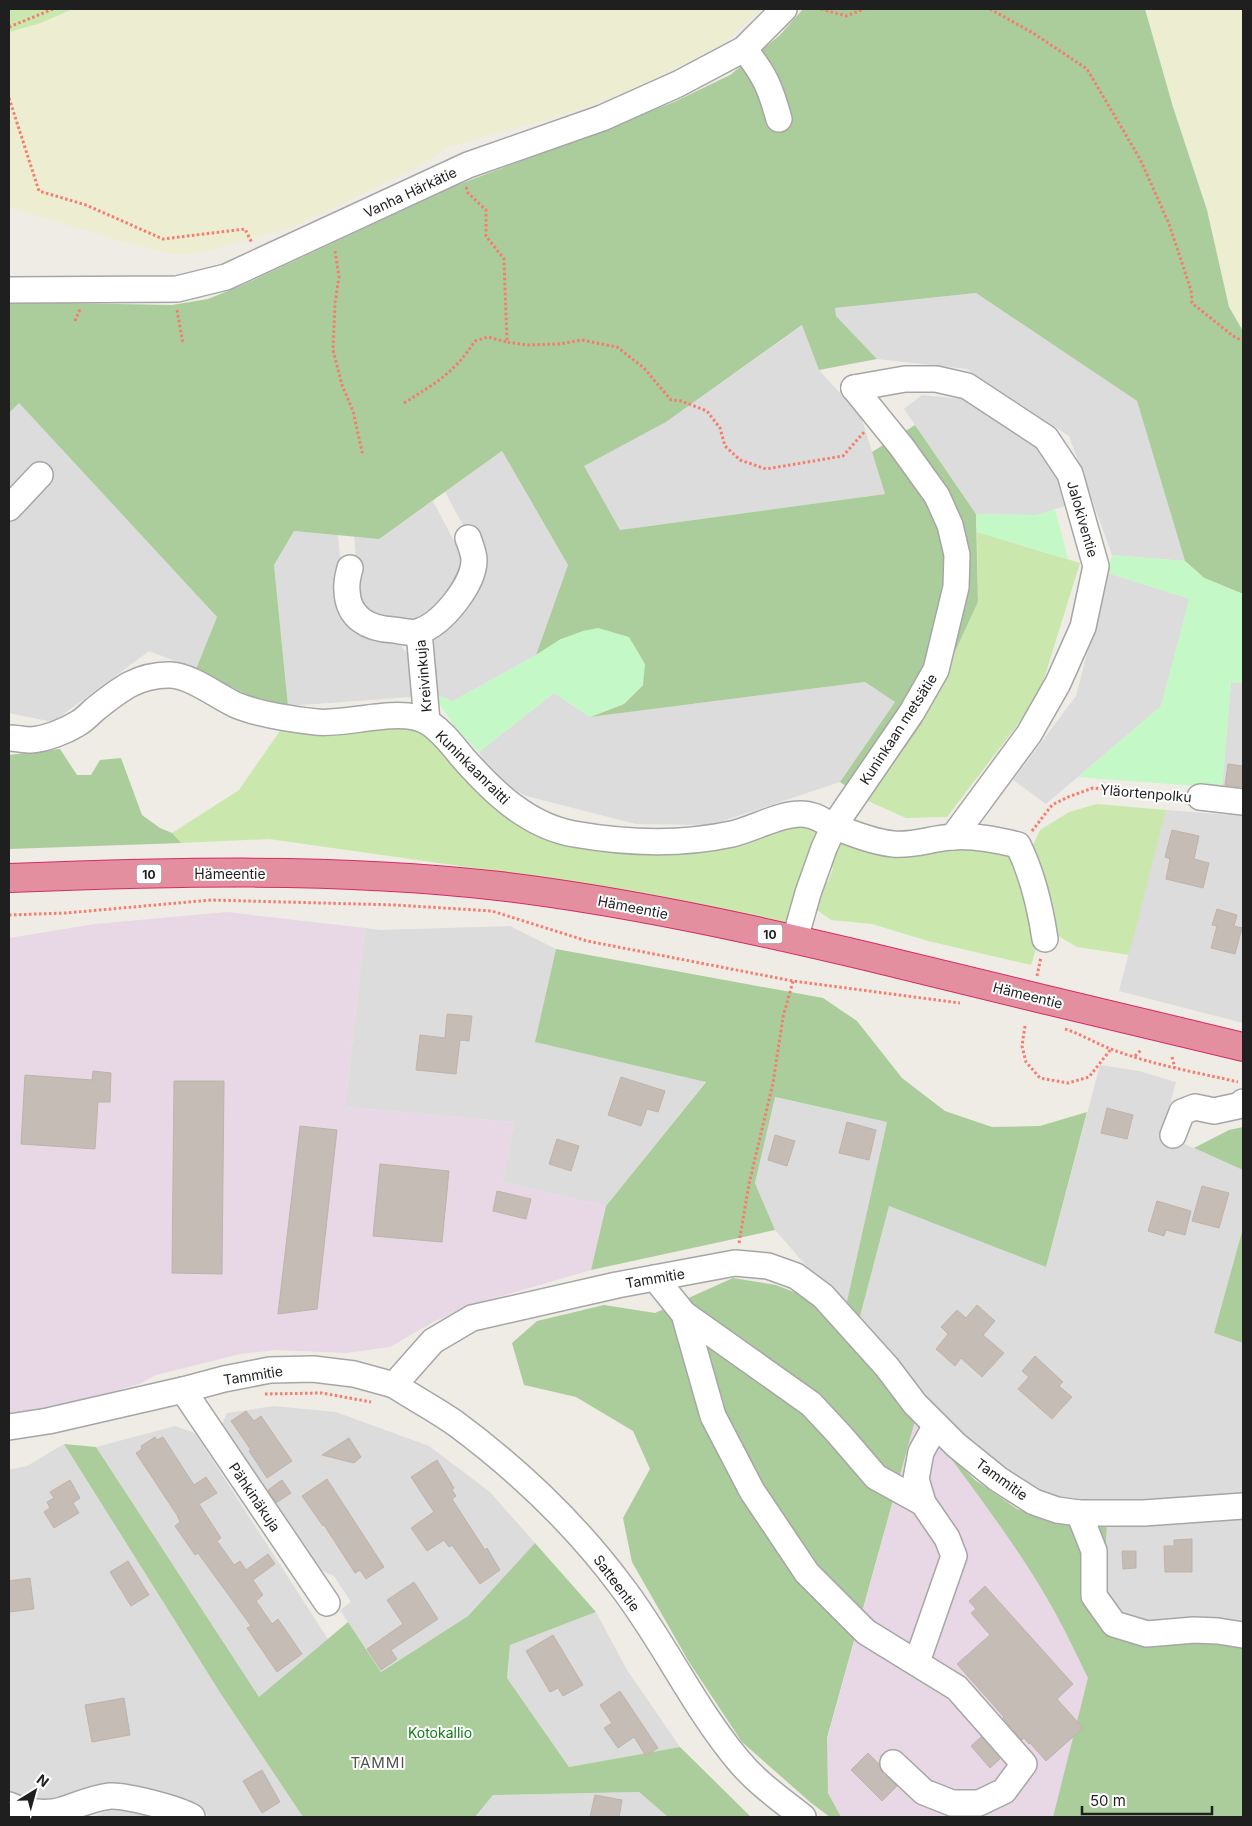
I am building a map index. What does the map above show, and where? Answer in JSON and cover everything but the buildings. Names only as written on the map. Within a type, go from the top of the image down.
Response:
[{"type":"highway","name":"Hämeentie","points":[[9,878],[214,872],[289,872],[390,876],[497,886],[571,896],[795,939],[1243,1047]]},
{"type":"street","name":"Vanha Härkätie","points":[[9,290],[177,289],[226,277],[468,165],[602,118],[678,84],[744,49],[784,9]]},
{"type":"street","points":[[744,49],[760,69],[770,89],[779,119]]},
{"type":"street","name":"Jalokiventie","points":[[854,388],[905,379],[936,379],[967,386],[1046,438],[1070,474],[1096,566],[1083,627],[1058,683],[1029,734],[953,837]]},
{"type":"street","name":"Kuninkaan metsätie","points":[[795,939],[811,884],[834,826],[912,712],[936,670],[956,587],[957,555],[950,526],[937,496],[902,446],[854,388]]},
{"type":"street","points":[[9,508],[40,475]]},
{"type":"street","name":"Kreivinkuja","points":[[350,568],[346,589],[349,606],[361,622],[383,630],[420,632],[436,622],[452,607],[472,573],[474,558],[468,538]]},
{"type":"street","name":"Kreivinkuja","points":[[420,632],[427,721]]},
{"type":"street","name":"Kuninkaanraitti","points":[[9,738],[31,740],[52,735],[77,724],[122,687],[156,675],[176,675],[238,706],[265,714],[320,723],[403,715],[427,721],[446,738],[496,793],[520,812],[545,826],[571,834],[645,842],[689,840],[730,834],[799,814],[815,816],[834,826]]},
{"type":"street","name":"Yläortenpolku","points":[[1200,797],[1243,802]]},
{"type":"street","points":[[834,826],[863,837],[893,844],[918,844],[953,837],[993,839],[1018,845],[1028,864],[1039,901],[1045,939]]},
{"type":"street","points":[[1173,1135],[1182,1112],[1195,1107],[1214,1111],[1242,1105],[1243,1102]]},
{"type":"street","name":"Tammitie","points":[[9,1427],[48,1421],[224,1379],[270,1370],[313,1369],[354,1374],[387,1394],[433,1341],[472,1318],[655,1278],[735,1263],[768,1266],[796,1276],[823,1296],[887,1367],[916,1404],[956,1445],[998,1479],[1034,1502],[1058,1510],[1079,1513],[1144,1513],[1243,1506]]},
{"type":"street","points":[[655,1278],[684,1314],[811,1404],[876,1477],[923,1502]]},
{"type":"street","points":[[684,1314],[713,1416],[752,1491],[807,1573],[866,1632],[957,1688],[1024,1764],[1004,1791],[979,1803],[952,1803],[924,1792],[893,1763]]},
{"type":"street","name":"Pähkinäkuja","points":[[183,1390],[327,1603]]},
{"type":"street","name":"Satteentie","points":[[387,1394],[454,1422],[545,1499],[622,1586],[715,1730],[738,1761],[767,1789],[803,1817]]},
{"type":"street","points":[[917,1662],[954,1556],[947,1538],[923,1502],[916,1479],[921,1452],[936,1425]]},
{"type":"street","points":[[1079,1513],[1094,1551],[1094,1596],[1114,1624],[1148,1634],[1194,1630],[1243,1635]]},
{"type":"street","points":[[9,1805],[18,1809],[38,1812],[60,1811],[87,1801],[112,1796],[136,1798],[192,1817]]},
{"type":"path","points":[[9,27],[53,9]]},
{"type":"path","points":[[821,9],[846,16],[864,9]]},
{"type":"path","points":[[990,9],[1033,33],[1086,69],[1144,168],[1169,224],[1191,290],[1192,303],[1243,342]]},
{"type":"path","points":[[9,98],[39,191],[86,205],[164,238],[246,229]]},
{"type":"path","points":[[468,165],[470,181],[466,187],[468,193],[486,210],[486,236],[504,259],[507,342]]},
{"type":"path","points":[[336,251],[339,277],[335,303],[333,350],[342,385],[353,411],[363,456]]},
{"type":"path","points":[[177,289],[176,314],[183,344]]},
{"type":"path","points":[[404,403],[442,380],[464,357],[475,341],[488,337],[527,345],[559,344],[582,340],[617,347],[644,368],[671,400],[681,401],[707,411],[720,428],[726,446],[740,460],[766,468],[843,456],[877,416]]},
{"type":"path","name":"Yläortenpolku","points":[[1018,845],[1037,825],[1052,805],[1093,788],[1200,797]]},
{"type":"path","points":[[9,915],[66,914],[211,900],[396,905],[492,911],[587,942],[793,981],[967,1005]]},
{"type":"path","points":[[735,1263],[749,1184],[773,1083],[782,1017],[793,981]]},
{"type":"path","points":[[1025,1026],[1022,1046],[1026,1062],[1040,1078],[1068,1083],[1089,1076],[1111,1049]]},
{"type":"path","points":[[1060,1028],[1077,1033],[1111,1049],[1175,1068],[1243,1083]]},
{"type":"path","points":[[1135,1056],[1142,1049]]},
{"type":"path","points":[[1172,1057],[1175,1068]]},
{"type":"path","points":[[258,1394],[387,1394]]},
{"type":"shaded area","points":[[976,293],[1137,401],[1185,561],[1112,555],[1069,436],[967,369],[877,359],[836,316],[835,308]]},
{"type":"shaded area","points":[[803,325],[819,370],[861,416],[885,494],[620,530],[583,466],[666,422]]},
{"type":"shaded area","points":[[922,395],[962,399],[1049,454],[1065,506],[1037,515],[976,514],[904,409]]},
{"type":"shaded area","points":[[19,403],[217,617],[196,669],[149,651],[53,722],[9,713],[9,413]]},
{"type":"shaded area","points":[[502,451],[568,565],[536,655],[453,701],[433,694],[430,647],[475,538],[463,525],[445,492]]},
{"type":"shaded area","points":[[433,501],[466,564],[445,599],[420,619],[407,622],[367,614],[359,592],[354,536],[379,538]]},
{"type":"shaded area","points":[[294,531],[338,535],[345,613],[352,632],[396,641],[409,655],[412,697],[288,706],[274,565]]},
{"type":"shaded area","points":[[1108,573],[1190,599],[1161,706],[1046,804],[1013,780],[1076,696]]},
{"type":"shaded area","points":[[865,682],[895,702],[840,782],[711,825],[636,824],[526,796],[493,777],[479,752],[554,693],[590,717]]},
{"type":"shaded area","points":[[1231,682],[1243,683],[1243,790],[1222,788]]},
{"type":"shaded area","points":[[1166,810],[1243,816],[1243,1023],[1119,991]]},
{"type":"shaded area","points":[[227,912],[365,928],[345,1107],[514,1122],[503,1182],[606,1206],[591,1270],[475,1304],[433,1322],[390,1347],[346,1353],[276,1350],[240,1354],[156,1375],[139,1384],[76,1402],[40,1410],[9,1413],[9,938],[95,924]]},
{"type":"shaded area","points":[[510,926],[556,949],[536,1042],[706,1081],[606,1206],[503,1182],[514,1122],[345,1107],[365,928],[380,930]]},
{"type":"shaded area","points":[[1100,1065],[1139,1071],[1176,1082],[1162,1134],[1243,1170],[1243,1228],[1214,1333],[1243,1343],[1243,1501],[1109,1506],[1035,1494],[961,1435],[858,1324],[889,1206],[1046,1267]]},
{"type":"shaded area","points":[[774,1097],[887,1122],[845,1310],[775,1230],[755,1183]]},
{"type":"shaded area","points":[[274,1406],[336,1412],[429,1446],[490,1492],[535,1543],[468,1616],[381,1672],[340,1610],[351,1602],[334,1576],[312,1566],[221,1426],[227,1413]]},
{"type":"shaded area","points":[[915,1421],[975,1480],[1017,1509],[1066,1525],[1107,1523],[1101,1629],[1053,1817],[830,1817],[810,1802]]},
{"type":"shaded area","points":[[175,1426],[195,1433],[328,1639],[259,1698],[96,1447]]},
{"type":"shaded area","points":[[64,1444],[219,1691],[303,1817],[210,1817],[201,1810],[57,1801],[25,1801],[9,1795],[9,1470],[27,1466]]},
{"type":"shaded area","points":[[1243,1518],[1243,1621],[1101,1629],[1107,1523]]},
{"type":"shaded area","points":[[596,1612],[627,1670],[680,1747],[569,1767],[507,1678],[510,1645]]},
{"type":"shaded area","points":[[639,1792],[668,1817],[475,1817],[493,1795]]},
{"type":"shaded area","points":[[113,1808],[155,1814],[162,1817],[94,1817]]},
{"type":"green space","points":[[9,9],[73,9],[41,23],[9,32]]},
{"type":"green space","points":[[73,9],[762,9],[725,43],[625,93],[566,114],[449,147],[413,170],[293,227],[216,249],[188,254],[174,254],[149,249],[9,207],[9,32],[41,23]]},
{"type":"green space","points":[[803,9],[1145,9],[1173,107],[1207,210],[1229,307],[1243,331],[1243,594],[1204,578],[1185,561],[1137,401],[976,293],[835,308],[836,316],[877,359],[819,370],[802,325],[666,422],[584,466],[620,530],[885,494],[872,452],[915,425],[976,514],[978,602],[922,723],[868,801],[840,782],[895,702],[865,682],[590,717],[624,704],[643,685],[561,639],[536,655],[568,565],[502,451],[379,539],[294,531],[274,565],[288,706],[266,704],[196,669],[217,617],[19,403],[9,413],[9,302],[172,305],[208,299],[245,284],[455,186],[674,102],[730,75],[780,35]]},
{"type":"green space","points":[[1145,9],[1243,9],[1243,331],[1229,307],[1207,210],[1173,107]]},
{"type":"green space","points":[[1055,509],[1068,559],[977,532],[976,514],[1037,515]]},
{"type":"green space","points":[[977,532],[1080,563],[1038,698],[947,817],[906,818],[868,801],[922,723],[978,602]]},
{"type":"green space","points":[[1112,555],[1185,561],[1204,578],[1243,594],[1243,683],[1231,682],[1222,788],[1078,777],[1161,706],[1189,599],[1108,573]]},
{"type":"green space","points":[[598,628],[629,637],[645,664],[643,685],[623,704],[590,717],[554,693],[479,752],[455,727],[433,694],[453,701],[561,639]]},
{"type":"green space","points":[[284,725],[423,728],[570,842],[800,822],[813,825],[818,833],[796,916],[785,923],[616,891],[495,871],[269,839],[181,843],[172,833],[239,790]]},
{"type":"green space","points":[[60,749],[77,775],[91,775],[100,760],[121,758],[142,815],[160,828],[172,833],[181,843],[9,849],[9,755]]},
{"type":"green space","points":[[1097,804],[1166,810],[1129,955],[1077,947],[1055,934],[1031,849],[1040,830],[1069,812]]},
{"type":"green space","points":[[838,838],[951,841],[1011,852],[1040,936],[1031,965],[928,941],[872,924],[831,920],[817,910],[811,898],[823,881],[828,882],[833,868],[827,864]]},
{"type":"green space","points":[[556,949],[823,998],[857,1021],[902,1078],[945,1111],[992,1127],[1040,1126],[1087,1112],[1046,1267],[889,1206],[858,1324],[845,1310],[887,1122],[775,1097],[755,1183],[775,1230],[591,1270],[606,1206],[706,1082],[535,1042]]},
{"type":"green space","points":[[1243,1127],[1243,1170],[1194,1148],[1229,1130]]},
{"type":"green space","points":[[1243,1228],[1243,1343],[1214,1333]]},
{"type":"green space","points":[[733,1278],[776,1285],[817,1301],[915,1421],[827,1738],[828,1793],[841,1817],[830,1817],[810,1802],[742,1742],[689,1662],[632,1562],[623,1518],[650,1469],[633,1431],[576,1397],[524,1385],[512,1343],[537,1321],[604,1305],[655,1313]]},
{"type":"green space","name":"Kotokallio","points":[[64,1444],[96,1447],[259,1697],[348,1622],[381,1672],[468,1616],[535,1543],[596,1612],[510,1645],[507,1678],[569,1767],[680,1747],[751,1817],[668,1817],[639,1792],[493,1795],[475,1817],[303,1817],[219,1691]]},
{"type":"green space","points":[[947,1453],[975,1480],[1017,1509],[1066,1525],[1107,1523],[1101,1629],[1243,1621],[1243,1817],[1053,1817],[1088,1678],[1061,1624],[1032,1574]]},
{"type":"district","name":"TAMMI","points":[[378,1762]]}]
